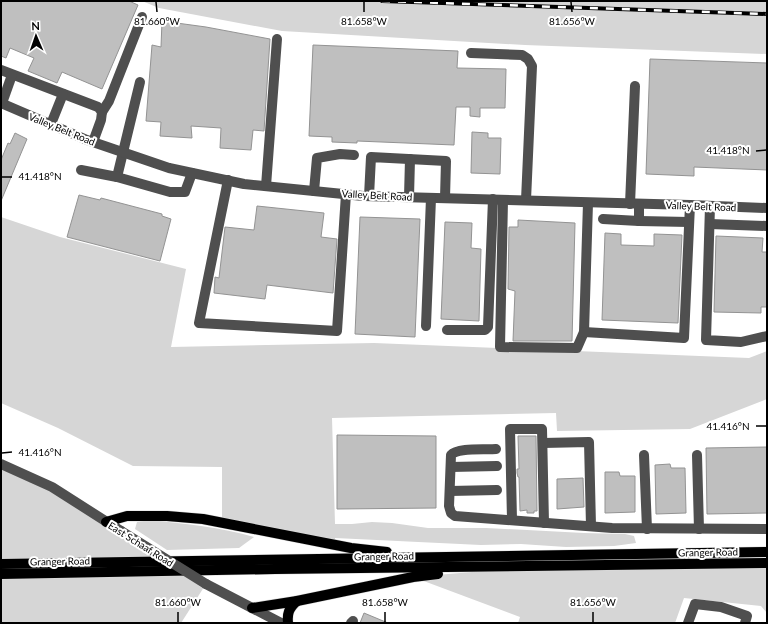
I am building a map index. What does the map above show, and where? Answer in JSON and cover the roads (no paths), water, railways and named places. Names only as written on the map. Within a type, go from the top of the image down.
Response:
[{"type":"main road","points":[[106,522],[126,516],[167,516],[203,519],[351,548],[435,557]]},
{"type":"main road","name":"Granger Road","points":[[1,564],[767,552]]},
{"type":"main road","name":"Granger Road","points":[[1,574],[767,563]]},
{"type":"main road","points":[[252,608],[297,601],[428,574],[531,567]]},
{"type":"main road","points":[[288,623],[290,607],[297,601]]},
{"type":"street","points":[[93,142],[101,120],[102,112],[110,101],[142,17]]},
{"type":"street","points":[[266,186],[277,39]]},
{"type":"street","points":[[471,53],[522,55],[528,59],[532,66],[526,200]]},
{"type":"street","points":[[1,70],[98,107],[102,112]]},
{"type":"street","points":[[1,103],[12,74]]},
{"type":"street","points":[[117,177],[140,82]]},
{"type":"street","points":[[635,86],[634,204],[638,221]]},
{"type":"street","points":[[51,124],[63,94]]},
{"type":"street","name":"Valley Belt Road","points":[[1,103],[93,142],[169,168],[244,184],[369,196],[767,208]]},
{"type":"street","points":[[314,191],[317,158],[340,154],[354,155]]},
{"type":"street","points":[[369,196],[371,157],[446,161],[445,198]]},
{"type":"street","points":[[409,197],[410,159]]},
{"type":"street","points":[[81,170],[117,177],[170,192],[185,192],[192,173]]},
{"type":"street","points":[[228,180],[199,323],[337,331],[346,194]]},
{"type":"street","points":[[426,326],[430,198]]},
{"type":"street","points":[[447,330],[485,330],[488,327],[498,200]]},
{"type":"street","points":[[498,200],[500,347],[577,348],[584,332],[588,203]]},
{"type":"street","points":[[584,332],[684,338],[690,205]]},
{"type":"street","points":[[710,206],[706,340],[741,342],[767,336]]},
{"type":"street","points":[[603,219],[689,222]]},
{"type":"street","points":[[710,224],[767,226]]},
{"type":"street","points":[[512,520],[510,429],[542,429],[544,523]]},
{"type":"street","points":[[543,443],[589,442],[591,526]]},
{"type":"street","points":[[496,450],[461,450],[454,452],[451,455],[449,506],[451,513],[455,516],[612,528],[767,529]]},
{"type":"street","points":[[697,455],[699,529]]},
{"type":"street","points":[[644,456],[647,529]]},
{"type":"street","name":"East Schaaf Road","points":[[1,464],[52,487],[206,584],[281,623]]},
{"type":"street","points":[[451,467],[497,466]]},
{"type":"street","points":[[450,491],[497,490]]},
{"type":"street","points":[[690,622],[695,604],[721,607],[747,616],[745,623]]},
{"type":"railway","points":[[382,1],[767,14]]}]
